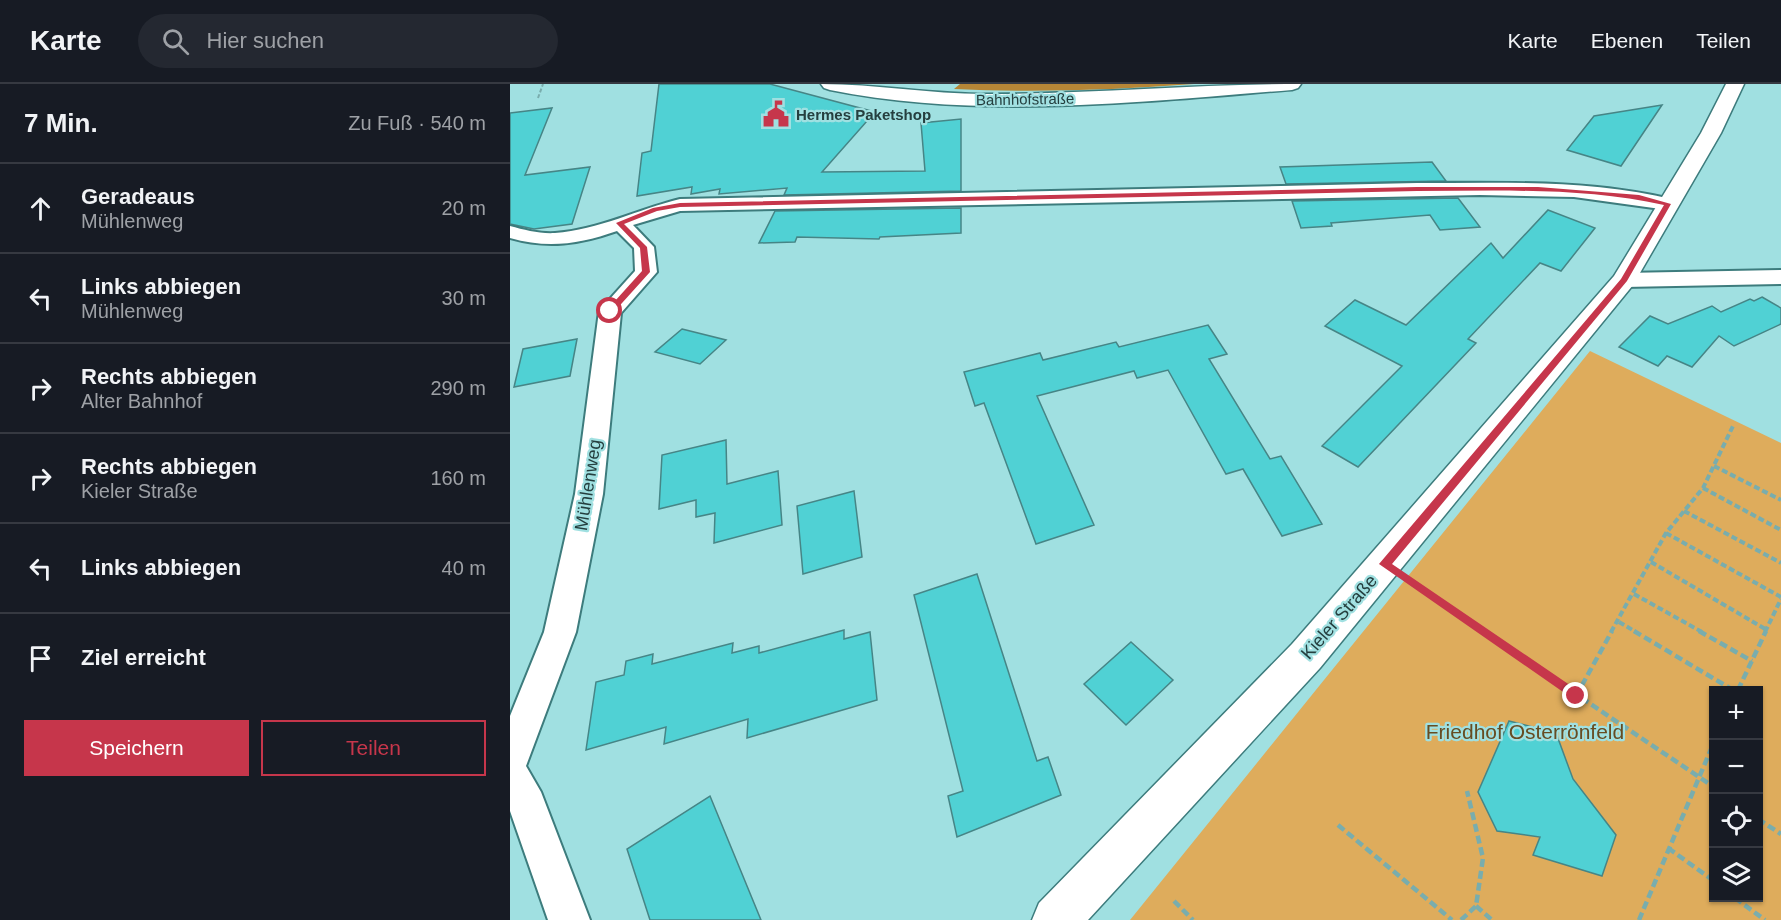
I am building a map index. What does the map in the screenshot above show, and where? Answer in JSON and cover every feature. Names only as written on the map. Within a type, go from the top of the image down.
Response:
[{"type":"street","name":"Bahnhofstraße","points":[[830,84],[926,99],[969,100],[1099,98],[1292,84]]},
{"type":"street","name":"Kieler Straße","points":[[1056,920],[1306,656],[1624,280],[1711,133],[1735,84]]},
{"type":"street","points":[[510,232],[528,239],[564,239],[588,235],[655,209],[680,205],[1417,189],[1538,189],[1639,197],[1668,204]]},
{"type":"street","name":"Mühlenweg","points":[[510,761],[560,632],[589,494],[610,311],[646,272],[644,247],[620,223]]},
{"type":"street","points":[[1624,280],[1781,277]]},
{"type":"street","points":[[510,774],[522,792],[569,920]]},
{"type":"path","points":[[538,98],[543,84]]},
{"type":"path","points":[[1576,696],[1666,534],[1703,488],[1733,426]]},
{"type":"path","points":[[1714,466],[1781,500]]},
{"type":"path","points":[[1703,488],[1781,530]]},
{"type":"path","points":[[1684,511],[1781,562]]},
{"type":"path","points":[[1666,534],[1780,602],[1740,686]]},
{"type":"path","points":[[1651,562],[1767,630]]},
{"type":"path","points":[[1385,564],[1709,784]]},
{"type":"path","points":[[1634,594],[1752,661]]},
{"type":"path","points":[[1619,622],[1726,686]]},
{"type":"path","points":[[1639,920],[1709,750]]},
{"type":"path","points":[[1461,920],[1476,906],[1483,858],[1467,791]]},
{"type":"path","points":[[1763,822],[1781,834]]},
{"type":"path","points":[[1338,825],[1452,920]]},
{"type":"path","points":[[1668,848],[1709,878]]},
{"type":"path","points":[[1174,901],[1193,920]]},
{"type":"path","points":[[1742,902],[1766,920]]},
{"type":"path","points":[[1476,906],[1492,920]]},
{"type":"green space","name":"Friedhof Osterrönfeld","points":[[1590,351],[1781,443],[1781,920],[1130,920]]},
{"type":"shaded area","points":[[960,84],[1194,84],[1074,90],[954,89]]},
{"type":"building","points":[[659,84],[770,84],[875,112],[822,172],[925,171],[921,123],[961,119],[961,191],[784,195],[787,188],[719,194],[720,189],[691,194],[692,187],[637,196],[642,153],[651,151]]},
{"type":"building","points":[[1662,105],[1621,166],[1567,150],[1594,116]]},
{"type":"building","points":[[552,108],[525,175],[590,167],[572,224],[534,229],[510,224],[510,113]]},
{"type":"building","points":[[1432,162],[1446,181],[1286,184],[1280,167]]},
{"type":"building","points":[[1458,198],[1480,227],[1440,230],[1430,215],[1331,223],[1332,226],[1301,228],[1292,201]]},
{"type":"building","points":[[961,208],[961,233],[880,237],[879,239],[797,237],[795,242],[759,243],[775,211]]},
{"type":"building","points":[[1548,210],[1595,228],[1561,271],[1540,263],[1468,339],[1476,343],[1358,467],[1322,446],[1402,366],[1325,326],[1355,300],[1406,325],[1491,243],[1503,258]]},
{"type":"building","points":[[1762,297],[1781,308],[1781,324],[1734,346],[1719,336],[1692,367],[1667,356],[1658,366],[1619,347],[1650,316],[1668,324],[1712,306],[1721,312],[1750,299],[1754,301]]},
{"type":"building","points":[[1208,325],[1227,354],[1209,359],[1270,459],[1281,456],[1322,524],[1282,536],[1243,469],[1226,474],[1168,370],[1137,378],[1134,371],[1037,396],[1094,525],[1036,544],[984,403],[975,406],[964,372],[1040,353],[1043,360],[1116,342],[1119,347]]},
{"type":"building","points":[[682,329],[726,340],[700,364],[655,352]]},
{"type":"building","points":[[577,339],[570,376],[514,387],[523,349]]},
{"type":"building","points":[[726,440],[727,484],[778,471],[782,525],[714,543],[715,513],[696,517],[696,500],[659,509],[662,455]]},
{"type":"building","points":[[854,491],[862,557],[803,574],[797,506]]},
{"type":"building","points":[[977,574],[1037,761],[1048,757],[1061,795],[957,837],[948,796],[963,791],[914,595]]},
{"type":"building","points":[[844,630],[844,639],[870,632],[877,700],[747,738],[748,719],[664,744],[666,727],[586,750],[596,682],[624,675],[626,661],[653,654],[652,664],[733,643],[732,653],[759,646],[759,653]]},
{"type":"building","points":[[1131,642],[1173,680],[1126,725],[1084,684]]},
{"type":"building","points":[[1509,721],[1556,733],[1573,779],[1616,835],[1602,876],[1533,855],[1540,837],[1497,831],[1478,792]]},
{"type":"building","points":[[710,796],[761,920],[650,920],[627,849]]},
{"type":"place","name":"Hermes Paketshop","points":[[776,114]]},
{"type":"route","points":[[610,311],[646,272],[644,247],[620,223],[655,209],[680,205],[1417,189],[1538,189],[1639,197],[1668,204],[1624,280],[1385,564],[1576,696]]}]
